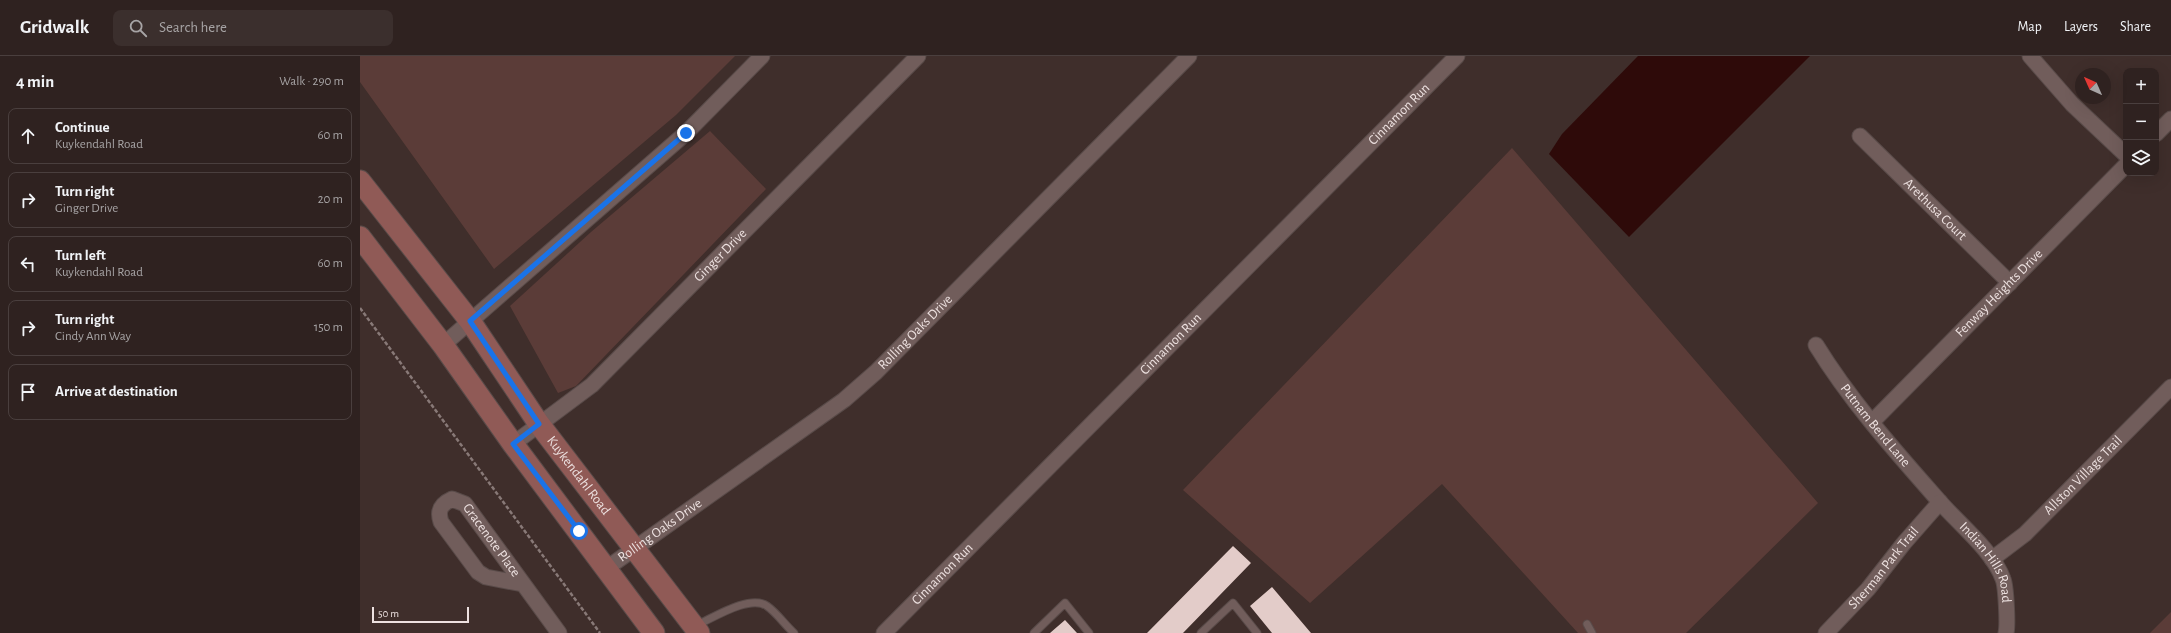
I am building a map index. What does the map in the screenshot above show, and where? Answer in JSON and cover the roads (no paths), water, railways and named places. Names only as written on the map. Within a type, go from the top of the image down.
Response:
[{"type":"main road","name":"Kuykendahl Road","points":[[360,181],[470,321],[539,424],[697,630]]},
{"type":"main road","points":[[360,237],[443,345],[513,444],[654,633]]},
{"type":"street","points":[[443,345],[686,133],[762,56]]},
{"type":"street","name":"Ginger Drive","points":[[513,444],[592,385],[918,56]]},
{"type":"street","name":"Rolling Oaks Drive","points":[[607,568],[844,400],[876,372],[1189,56]]},
{"type":"street","name":"Cinnamon Run","points":[[884,633],[1457,56]]},
{"type":"street","points":[[2030,56],[2072,104],[2123,152]]},
{"type":"street","points":[[2159,131],[2171,119]]},
{"type":"street","name":"Arethusa Court","points":[[1860,136],[2010,282]]},
{"type":"street","name":"Fenway Heights Drive","points":[[1872,422],[2123,168]]},
{"type":"street","name":"Putnam Bend Lane","points":[[1816,345],[1838,380],[1940,502]]},
{"type":"street","name":"Allston Village Trail","points":[[1992,559],[2025,534],[2171,387]]},
{"type":"street","name":"Gracenote Place","points":[[523,584],[486,577],[478,572],[441,522],[439,515],[440,508],[445,502],[452,500],[465,504],[559,633]]},
{"type":"street","name":"Indian Hills Road","points":[[1940,502],[1992,559],[2003,579],[2006,633]]},
{"type":"street","name":"Sherman Park Trail","points":[[1826,633],[1868,589],[1904,543],[1940,502]]},
{"type":"lane","points":[[697,630],[737,606],[750,603],[766,605],[794,633]]},
{"type":"lane","points":[[1034,633],[1065,603],[1089,633]]},
{"type":"lane","points":[[1201,633],[1233,603],[1257,633]]},
{"type":"lane","points":[[1587,624],[1592,633]]}]
